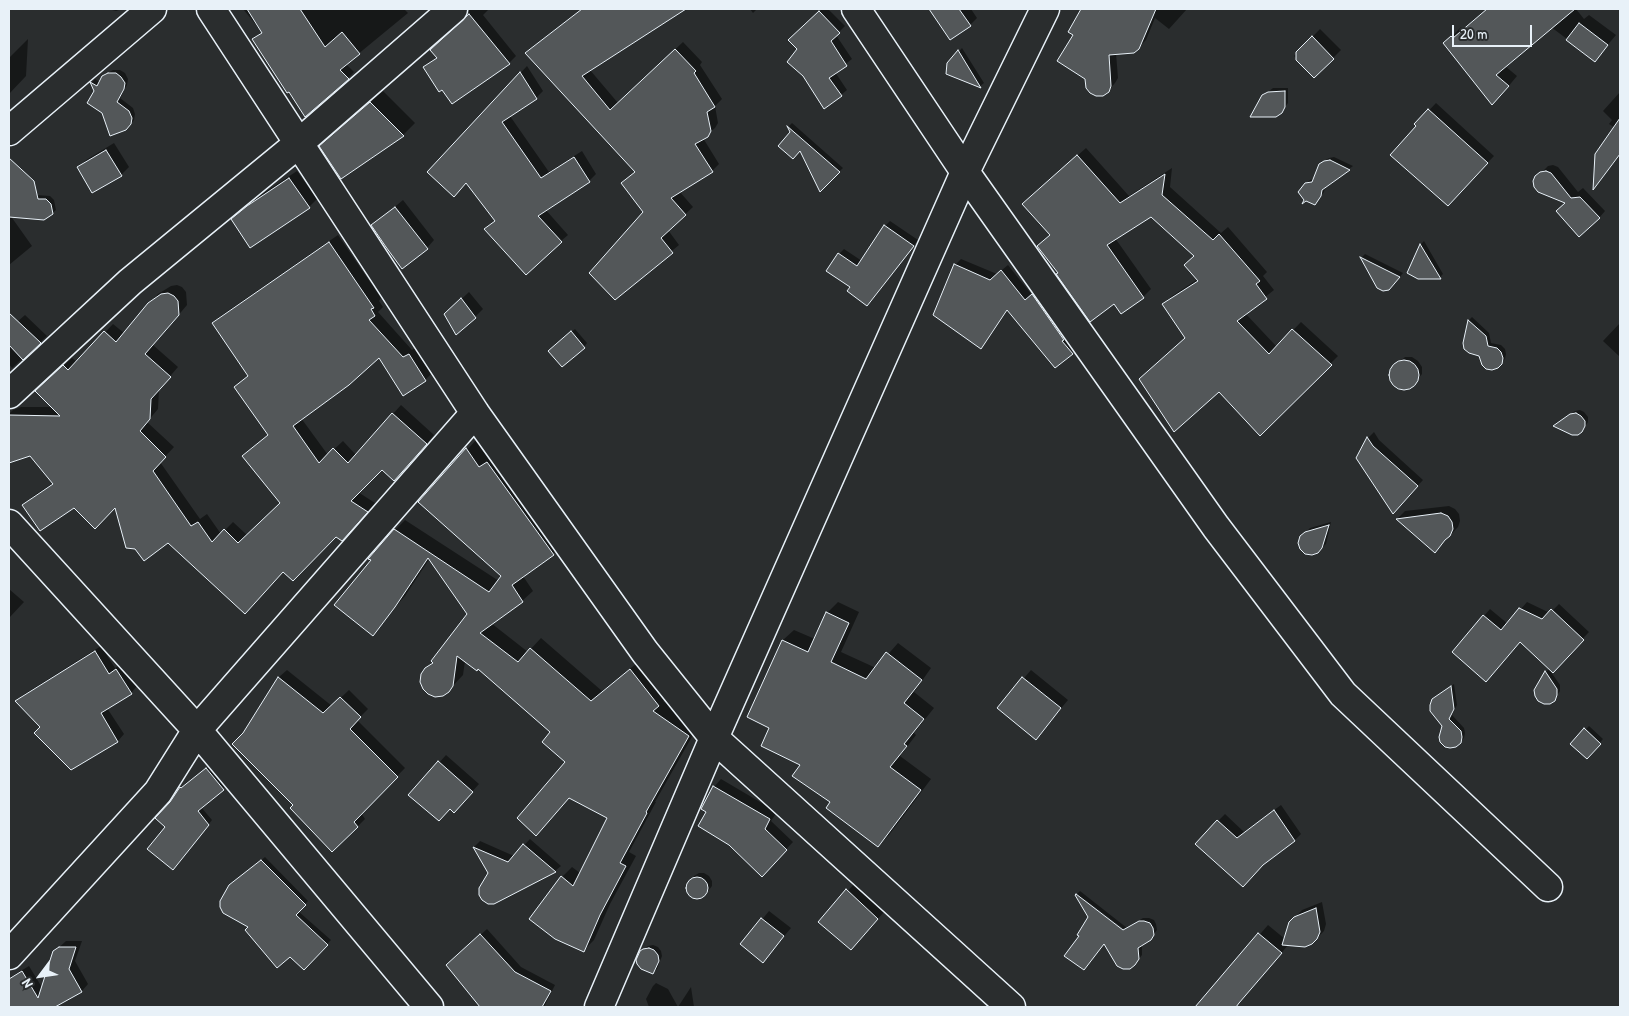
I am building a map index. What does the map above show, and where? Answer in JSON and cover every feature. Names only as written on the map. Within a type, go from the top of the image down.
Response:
[{"type":"street","points":[[9,131],[152,9]]},
{"type":"street","points":[[211,9],[475,413],[645,652],[714,738],[1011,1007]]},
{"type":"street","points":[[9,394],[130,282],[298,144],[453,9]]},
{"type":"street","points":[[856,9],[965,172],[1216,528],[1343,694],[1548,887]]},
{"type":"street","points":[[598,1007],[714,738],[965,172],[1045,9]]},
{"type":"street","points":[[9,955],[158,792],[197,730],[475,413]]},
{"type":"street","points":[[9,524],[197,730],[429,1007]]},
{"type":"building","points":[[247,9],[300,9],[325,47],[342,32],[360,54],[340,70],[349,79],[305,117],[252,39],[262,33]]},
{"type":"building","points":[[582,9],[686,9],[582,76],[610,110],[675,49],[696,71],[694,73],[715,107],[707,112],[711,131],[708,137],[695,144],[713,172],[671,198],[686,215],[661,238],[673,253],[615,300],[589,273],[643,212],[621,183],[635,172],[525,53]]},
{"type":"building","points":[[929,9],[959,9],[971,26],[950,40]]},
{"type":"building","points":[[1081,9],[1156,9],[1139,49],[1134,53],[1109,55],[1111,86],[1109,92],[1103,96],[1096,96],[1090,93],[1086,88],[1085,79],[1057,61],[1073,35],[1068,32]]},
{"type":"building","points":[[1487,9],[1575,9],[1496,75],[1509,86],[1492,105],[1443,43],[1451,36],[1453,38]]},
{"type":"building","points":[[819,11],[840,33],[831,41],[847,66],[829,78],[842,96],[824,109],[803,76],[787,62],[797,49],[788,40]]},
{"type":"building","points":[[469,14],[510,64],[452,104],[442,90],[439,92],[423,67],[437,58],[430,50]]},
{"type":"building","points":[[1579,23],[1608,45],[1595,62],[1566,40]]},
{"type":"building","points":[[1312,36],[1334,59],[1314,78],[1296,60],[1296,52]]},
{"type":"building","points":[[958,50],[981,88],[946,74],[947,63]]},
{"type":"building","points":[[520,72],[537,99],[502,122],[541,178],[574,157],[590,182],[538,216],[562,242],[526,275],[484,229],[495,221],[466,183],[454,197],[427,172]]},
{"type":"building","points":[[108,73],[116,73],[125,83],[117,102],[129,111],[132,118],[131,124],[126,130],[110,136],[102,113],[87,103],[94,91],[90,82],[97,86],[102,76]]},
{"type":"building","points":[[1285,91],[1285,107],[1282,113],[1276,117],[1250,117],[1262,95],[1268,92]]},
{"type":"building","points":[[370,102],[404,136],[341,179],[319,146]]},
{"type":"building","points":[[1428,109],[1488,163],[1448,206],[1390,155],[1416,126],[1414,124]]},
{"type":"building","points":[[1620,118],[1620,154],[1593,190],[1595,154]]},
{"type":"building","points":[[787,126],[840,172],[820,192],[800,151],[793,159],[778,146],[790,132]]},
{"type":"building","points":[[106,150],[122,176],[92,193],[77,167]]},
{"type":"building","points":[[1077,155],[1120,203],[1165,174],[1162,195],[1213,240],[1219,234],[1260,281],[1256,284],[1267,299],[1237,321],[1269,354],[1292,329],[1332,365],[1260,436],[1219,392],[1174,432],[1139,379],[1185,338],[1162,304],[1198,281],[1184,265],[1194,256],[1151,217],[1107,245],[1144,298],[1121,314],[1114,304],[1090,322],[1056,274],[1058,273],[1037,246],[1050,235],[1022,204]]},
{"type":"building","points":[[9,158],[34,181],[38,199],[46,199],[51,204],[53,214],[44,220],[9,217]]},
{"type":"building","points":[[1330,160],[1350,170],[1322,190],[1321,196],[1315,205],[1306,201],[1302,204],[1304,200],[1298,192],[1305,183],[1312,182],[1319,164]]},
{"type":"building","points":[[1546,171],[1551,173],[1571,198],[1580,197],[1600,218],[1579,237],[1556,211],[1565,203],[1538,192],[1534,187],[1533,181],[1535,176],[1540,172]]},
{"type":"building","points":[[289,178],[310,208],[250,248],[231,219]]},
{"type":"building","points":[[395,207],[428,249],[402,269],[371,225]]},
{"type":"building","points":[[884,225],[914,246],[867,306],[847,291],[850,287],[826,271],[838,253],[857,266]]},
{"type":"building","points":[[329,242],[374,308],[371,309],[375,316],[369,320],[403,357],[409,354],[426,381],[403,396],[379,358],[349,385],[293,426],[319,463],[333,448],[348,463],[392,413],[427,444],[394,481],[382,470],[351,501],[368,512],[342,541],[336,537],[293,581],[283,572],[245,614],[168,543],[144,561],[135,549],[126,548],[115,508],[95,529],[74,508],[40,531],[22,505],[53,484],[30,456],[9,463],[9,415],[60,416],[35,391],[63,365],[68,370],[104,331],[116,342],[148,303],[161,294],[168,293],[178,301],[179,315],[145,354],[171,377],[151,399],[150,419],[140,431],[166,457],[153,471],[191,526],[198,522],[212,542],[224,529],[238,543],[280,503],[242,456],[268,435],[234,387],[248,376],[212,323]]},
{"type":"building","points":[[1420,244],[1441,279],[1418,279],[1407,273]]},
{"type":"building","points":[[1360,257],[1400,277],[1389,290],[1383,291],[1377,288]]},
{"type":"building","points":[[954,264],[990,280],[1001,270],[1025,300],[1032,294],[1064,340],[1062,341],[1073,354],[1055,368],[1007,310],[981,349],[933,315]]},
{"type":"building","points":[[461,298],[476,318],[456,335],[444,314]]},
{"type":"building","points":[[9,313],[41,343],[23,360],[9,345]]},
{"type":"building","points":[[1468,320],[1486,336],[1488,346],[1497,348],[1501,352],[1502,364],[1498,368],[1486,369],[1482,365],[1479,356],[1469,353],[1464,349],[1463,343]]},
{"type":"building","points":[[571,331],[585,348],[562,367],[548,351]]},
{"type":"building","points":[[1404,360],[1415,364],[1419,375],[1415,386],[1404,390],[1393,386],[1389,375],[1393,364]]},
{"type":"building","points":[[1576,413],[1585,421],[1582,432],[1578,435],[1572,435],[1553,426],[1570,414]]},
{"type":"building","points":[[1367,437],[1373,446],[1418,486],[1393,514],[1356,458]]},
{"type":"building","points":[[466,448],[479,467],[487,462],[554,555],[512,585],[523,602],[480,633],[518,662],[530,648],[591,701],[630,669],[659,706],[653,711],[689,736],[646,812],[620,863],[626,866],[600,915],[584,952],[555,939],[529,919],[561,876],[573,886],[607,818],[569,798],[536,836],[517,818],[565,762],[542,742],[550,732],[478,669],[477,671],[457,656],[453,686],[449,692],[443,696],[435,697],[423,689],[420,682],[421,674],[425,668],[433,663],[431,661],[467,614],[428,558],[373,636],[334,605],[371,560],[368,559],[394,529],[489,592],[501,576],[418,502]]},
{"type":"building","points":[[1441,513],[1448,516],[1452,522],[1453,529],[1450,536],[1435,553],[1396,519]]},
{"type":"building","points":[[1329,525],[1322,548],[1318,553],[1312,555],[1305,554],[1300,549],[1298,543],[1300,536],[1305,532]]},
{"type":"building","points":[[1519,608],[1542,619],[1551,609],[1584,640],[1553,673],[1520,642],[1486,682],[1452,652],[1483,615],[1501,630]]},
{"type":"building","points":[[826,612],[849,623],[831,662],[866,679],[886,652],[922,680],[904,703],[924,719],[904,744],[907,746],[890,767],[921,790],[878,847],[826,808],[830,802],[792,776],[800,765],[761,746],[769,728],[747,717],[782,640],[808,652]]},
{"type":"building","points":[[95,651],[109,674],[116,669],[132,694],[101,713],[118,742],[71,770],[34,733],[40,727],[15,701]]},
{"type":"building","points":[[1545,671],[1557,689],[1555,701],[1550,704],[1538,701],[1534,690]]},
{"type":"building","points":[[278,677],[323,713],[340,697],[361,717],[350,729],[398,777],[354,822],[358,827],[332,852],[290,808],[293,805],[232,744],[243,733]]},
{"type":"building","points":[[1022,677],[1061,708],[1036,740],[997,708]]},
{"type":"building","points":[[1451,686],[1454,709],[1449,719],[1461,731],[1462,737],[1461,743],[1456,747],[1450,748],[1445,747],[1440,742],[1439,737],[1442,726],[1430,711],[1430,705],[1432,699]]},
{"type":"building","points":[[1584,728],[1601,744],[1587,759],[1570,744]]},
{"type":"building","points":[[438,761],[473,792],[454,813],[450,809],[439,821],[408,795]]},
{"type":"building","points":[[206,768],[224,790],[198,811],[209,825],[173,870],[147,849],[165,827],[155,818],[170,802],[180,787]]},
{"type":"building","points":[[713,786],[770,819],[765,829],[787,850],[762,877],[729,845],[698,826],[706,812],[701,809]]},
{"type":"building","points":[[1274,810],[1295,841],[1263,865],[1243,887],[1195,844],[1217,820],[1237,838]]},
{"type":"building","points":[[523,844],[556,872],[494,904],[488,904],[479,895],[479,888],[488,873],[473,847],[508,862]]},
{"type":"building","points":[[261,860],[306,905],[296,915],[328,945],[304,970],[290,957],[277,968],[245,930],[248,927],[223,913],[220,907],[220,901],[229,885]]},
{"type":"building","points":[[693,877],[701,877],[708,884],[708,892],[701,899],[693,899],[686,892],[686,884]]},
{"type":"building","points":[[846,889],[878,919],[851,950],[818,922]]},
{"type":"building","points":[[1076,894],[1123,930],[1139,921],[1150,923],[1154,935],[1151,940],[1138,948],[1139,959],[1130,969],[1123,969],[1117,966],[1104,944],[1084,970],[1064,956],[1079,936],[1077,935],[1088,917]]},
{"type":"building","points":[[1316,908],[1320,932],[1317,939],[1305,947],[1282,945],[1289,922],[1294,917]]},
{"type":"building","points":[[761,918],[784,936],[763,963],[740,944]]},
{"type":"building","points":[[1258,933],[1282,953],[1236,1007],[1195,1007]]},
{"type":"building","points":[[480,934],[515,972],[551,991],[542,1007],[480,1007],[446,965]]},
{"type":"building","points":[[59,947],[76,947],[69,969],[82,992],[55,1007],[9,1007],[9,979],[22,971],[38,998],[53,951]]},
{"type":"building","points":[[649,948],[658,955],[659,961],[653,974],[641,969],[636,960],[640,951]]}]
